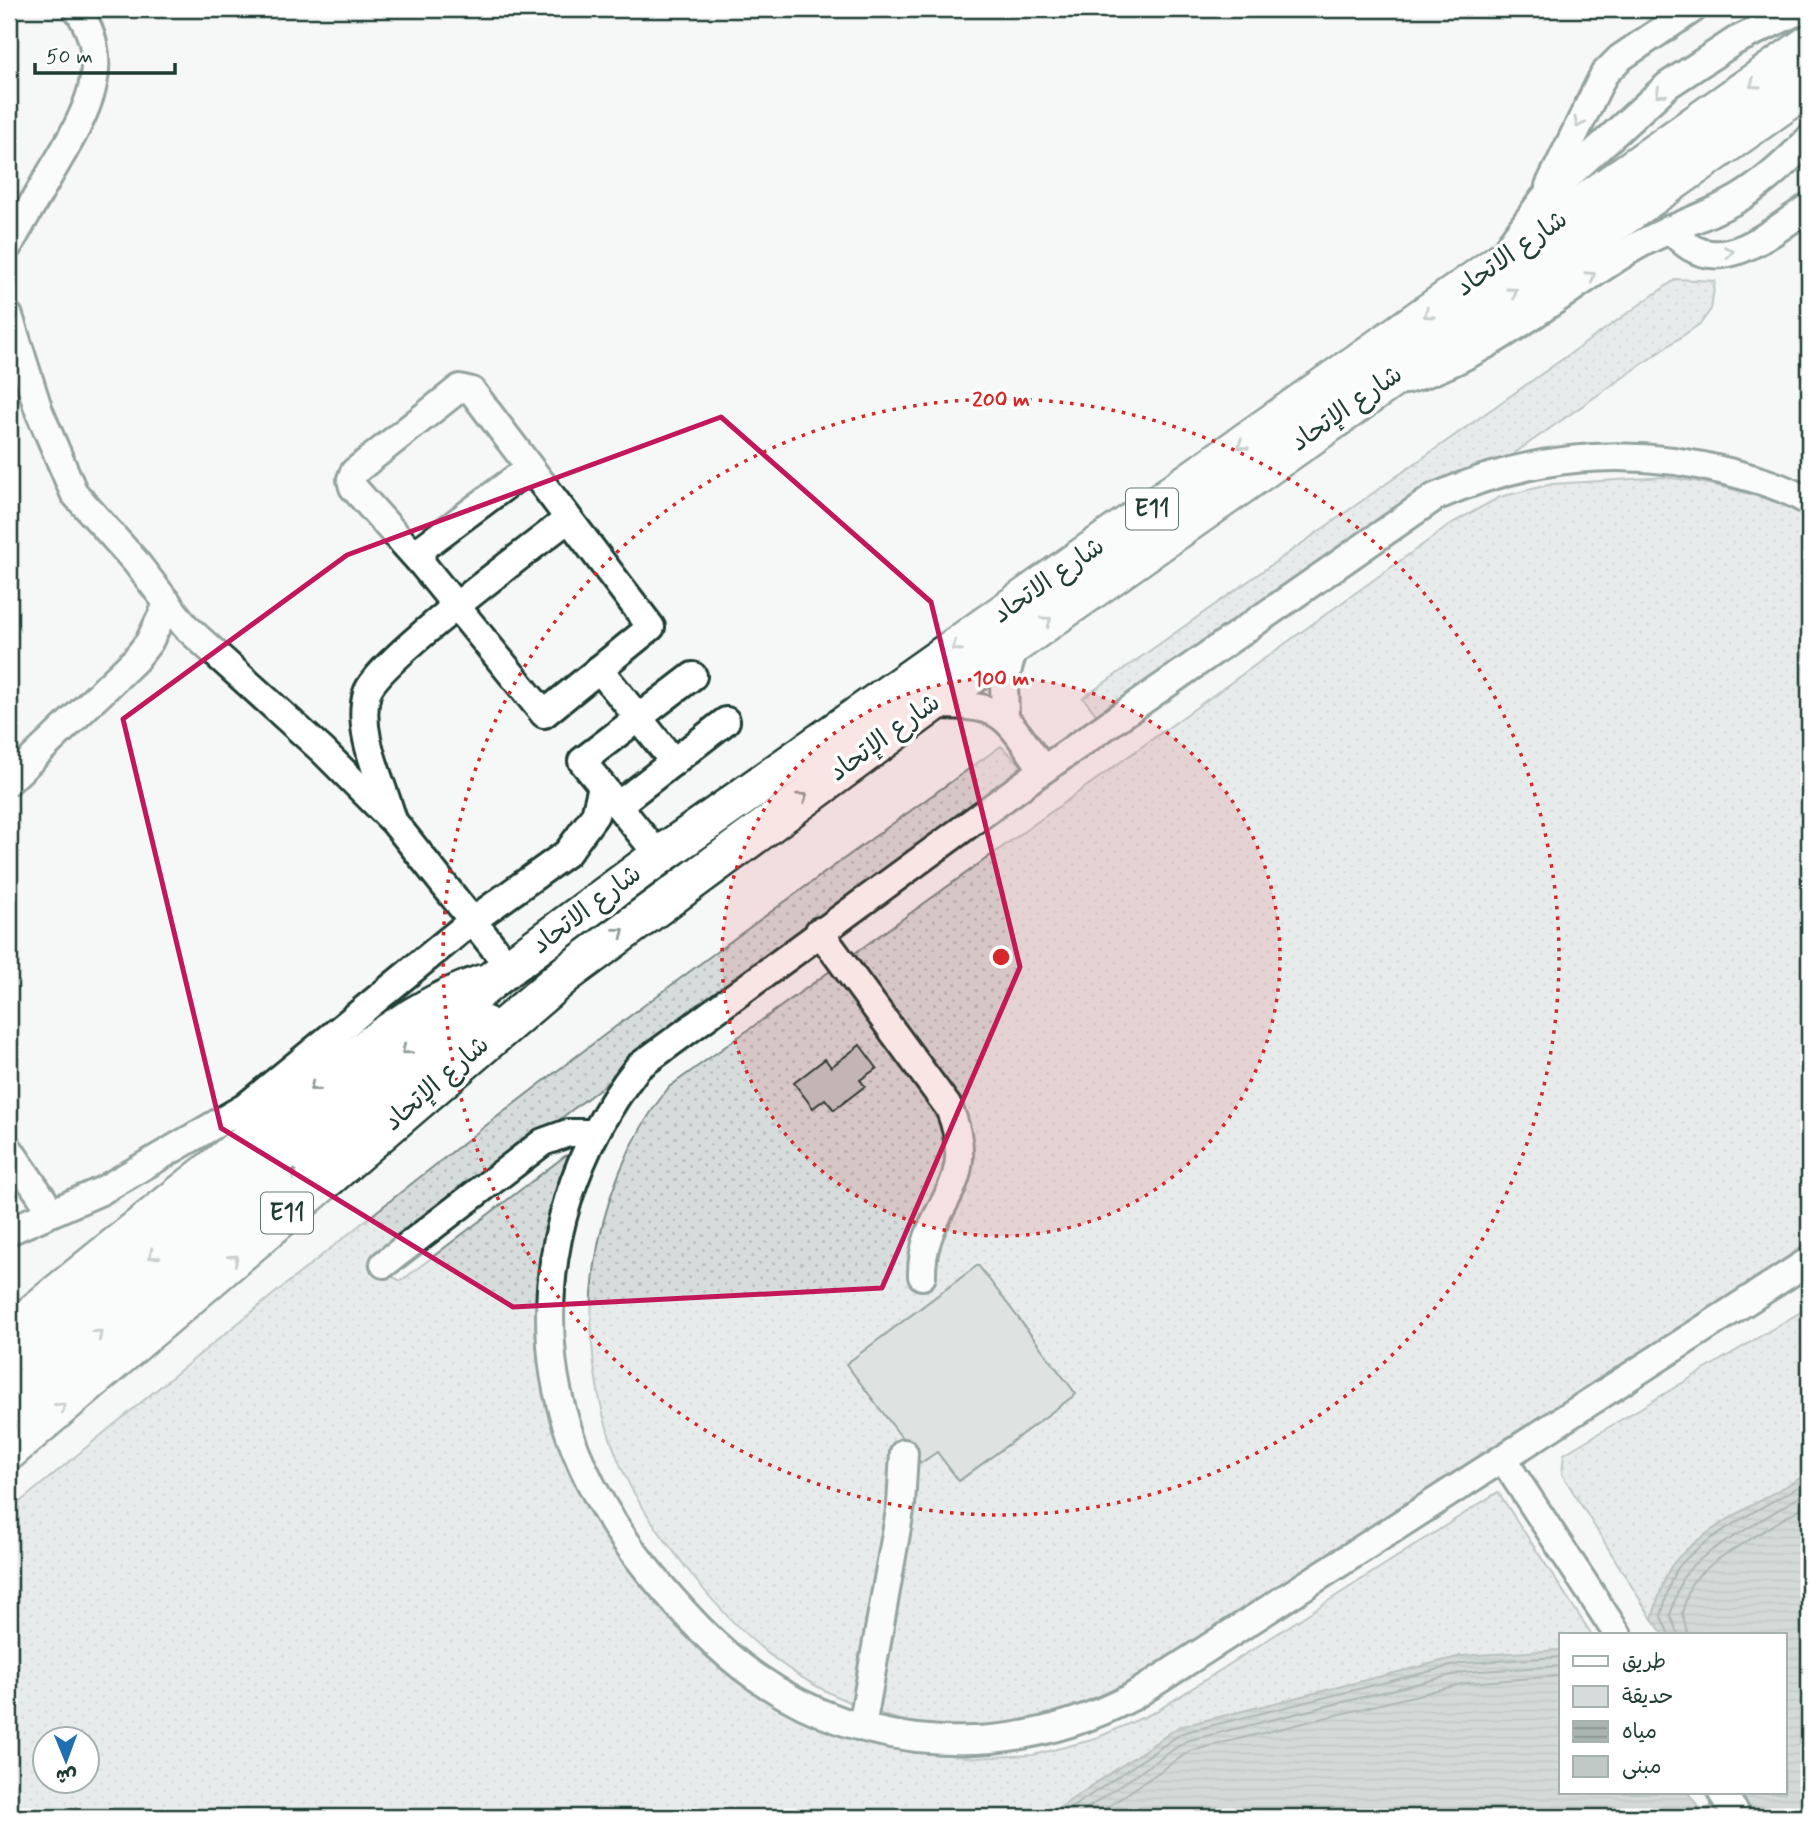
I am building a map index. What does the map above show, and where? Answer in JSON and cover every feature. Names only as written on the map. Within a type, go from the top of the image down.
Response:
[{"type":"highway","name":"شارع الاتحاد","points":[[503,972],[659,856],[1809,44]]},
{"type":"highway","name":"شارع الإتحاد","points":[[9,1451],[566,974],[929,705],[1809,86]]},
{"type":"highway","name":"شارع الإتحاد","points":[[9,1373],[503,972]]},
{"type":"main road","points":[[9,1331],[101,1254],[395,1025],[437,1000],[503,972]]},
{"type":"main road","points":[[9,1410],[254,1203],[376,1107],[483,1025],[566,974]]},
{"type":"main road","points":[[9,1317],[101,1254]]},
{"type":"street","points":[[9,245],[91,99],[95,54],[87,26],[77,9]]},
{"type":"street","points":[[1493,268],[1544,198],[1604,74],[1620,58],[1693,9]]},
{"type":"street","points":[[1544,198],[1677,78],[1735,41],[1802,9]]},
{"type":"street","points":[[1380,386],[1434,371],[1478,350],[1631,250],[1669,229],[1739,198],[1780,168],[1809,139]]},
{"type":"street","points":[[1669,229],[1691,248],[1703,252],[1728,253],[1750,245],[1809,207]]},
{"type":"street","points":[[9,316],[39,411],[74,493],[185,626],[323,751],[394,822],[472,921],[503,972]]},
{"type":"street","points":[[460,388],[472,391],[535,478],[651,627],[544,714],[422,564],[353,486],[351,480],[354,472],[460,388]]},
{"type":"street","points":[[1809,502],[1755,479],[1662,458],[1609,455],[1530,464],[1474,480],[1435,497],[1043,770],[638,1067],[614,1098],[594,1133],[563,1216],[553,1260],[549,1304],[551,1347],[557,1387],[583,1469],[621,1536],[682,1612],[721,1650],[781,1693],[815,1710],[862,1727],[921,1739],[987,1741],[1047,1732],[1106,1711],[1132,1698],[1809,1261]]},
{"type":"street","points":[[422,564],[421,549],[516,478],[526,474],[535,478]]},
{"type":"street","points":[[394,822],[364,721],[368,690],[409,645],[568,519]]},
{"type":"street","points":[[9,781],[135,660],[149,642],[168,603]]},
{"type":"street","points":[[1015,644],[1004,683],[1005,717],[1043,770]]},
{"type":"street","points":[[599,669],[674,762]]},
{"type":"street","points":[[659,856],[582,761],[694,676]]},
{"type":"street","points":[[929,705],[974,706],[1005,717]]},
{"type":"street","points":[[9,1231],[102,1191],[245,1107],[472,921],[568,853],[610,795],[674,762],[726,721]]},
{"type":"street","points":[[820,931],[949,1108],[958,1131],[961,1160],[953,1189],[926,1239],[922,1255],[922,1276]]},
{"type":"street","points":[[384,1264],[543,1142],[568,1133],[594,1133]]},
{"type":"street","points":[[9,1149],[51,1211]]},
{"type":"street","points":[[862,1727],[901,1504],[904,1453]]},
{"type":"street","points":[[1503,1459],[1617,1633]]},
{"type":"street","points":[[1722,1794],[1738,1817]]},
{"type":"highlighted area","points":[[721,417],[931,602],[1020,967],[882,1288],[513,1307],[221,1128],[123,719],[347,555]]},
{"type":"green space","points":[[1676,279],[1715,281],[1711,309],[1701,323],[1112,734],[1083,698]]},
{"type":"green space","points":[[1665,477],[1738,491],[1809,514],[1809,1261],[1082,1713],[993,1727],[927,1726],[870,1710],[838,1697],[782,1664],[732,1621],[658,1531],[625,1477],[603,1416],[594,1367],[591,1318],[594,1268],[604,1219],[620,1172],[641,1128],[669,1087],[1454,522],[1500,497],[1552,484]]},
{"type":"green space","points":[[1001,746],[1022,766],[369,1265],[401,1281],[565,1156],[581,1152],[593,1158],[592,1176],[585,1186],[565,1267],[563,1313],[566,1391],[593,1475],[692,1620],[866,1739],[901,1749],[974,1758],[1033,1755],[1092,1740],[1155,1712],[1498,1492],[1591,1633],[1559,1633],[1559,1650],[1462,1656],[1179,1727],[1046,1817],[9,1817],[9,1511],[304,1269],[484,1127],[676,982]]},
{"type":"green space","points":[[1809,1307],[1809,1473],[1732,1517],[1692,1545],[1668,1572],[1652,1619],[1562,1474],[1564,1454]]},
{"type":"water","points":[[1809,1473],[1809,1817],[1046,1817],[1179,1727],[1462,1656],[1559,1650],[1559,1794],[1689,1794],[1703,1812],[1727,1794],[1786,1794],[1786,1633],[1662,1633],[1652,1619],[1668,1572],[1678,1559],[1692,1545],[1732,1517]]},
{"type":"building","points":[[860,1045],[877,1068],[860,1080],[865,1086],[834,1110],[825,1099],[813,1108],[794,1083],[825,1059],[831,1067]]},
{"type":"building","points":[[978,1265],[1076,1394],[959,1481],[937,1452],[921,1463],[846,1364]]}]
